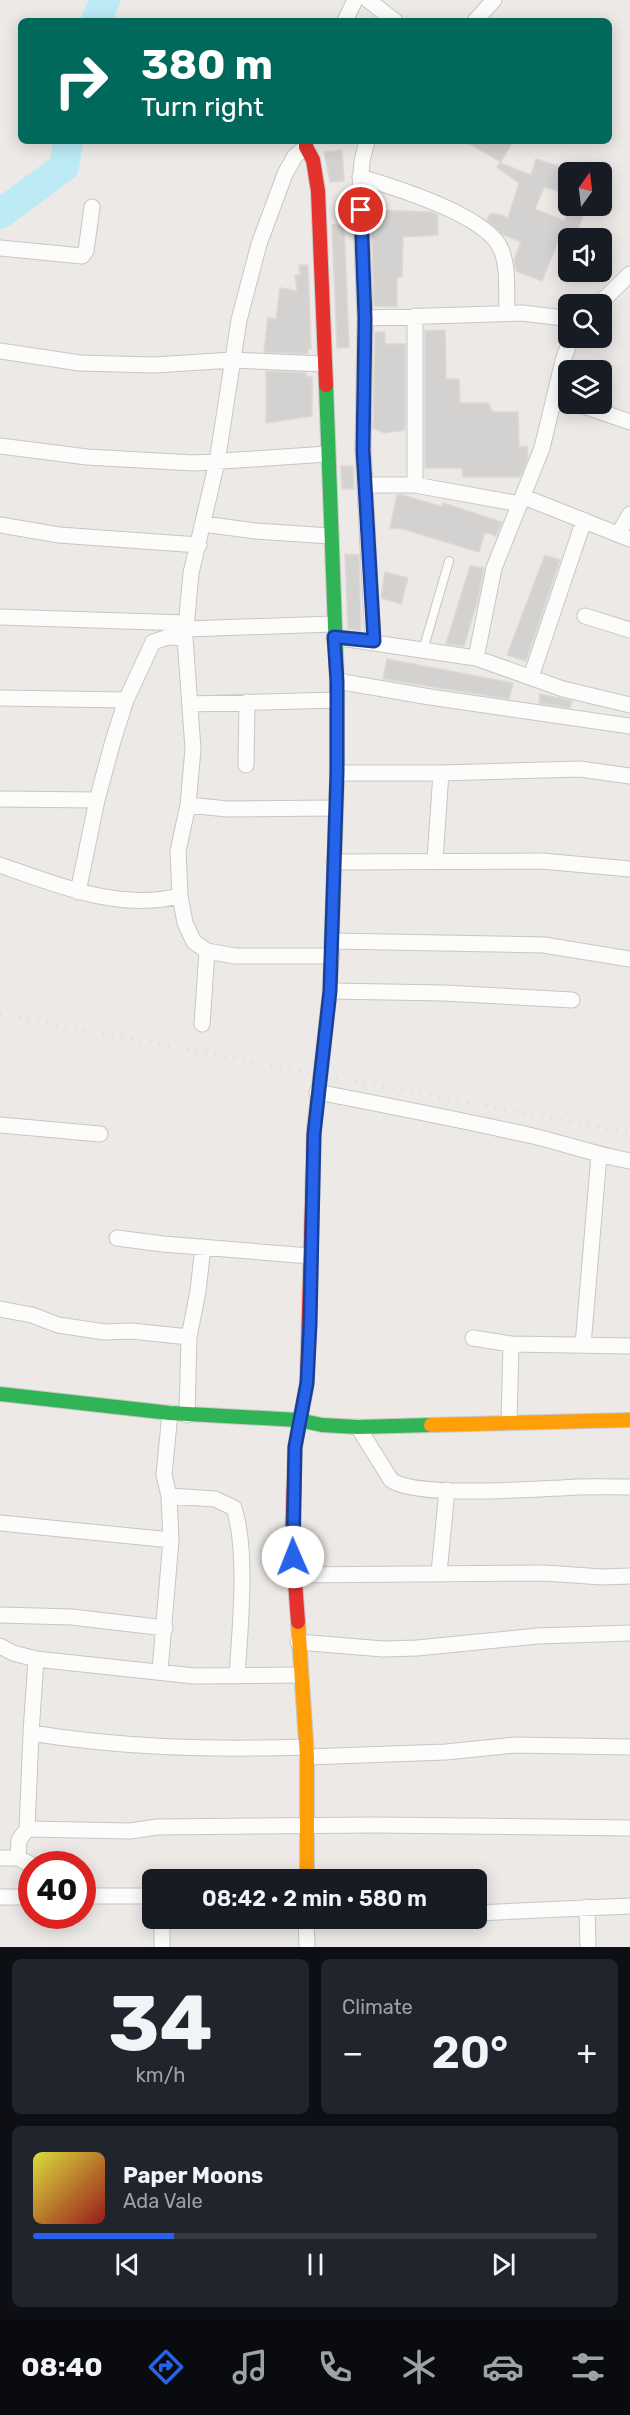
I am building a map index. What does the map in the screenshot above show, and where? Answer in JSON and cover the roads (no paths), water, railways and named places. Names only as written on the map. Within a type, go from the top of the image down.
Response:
[{"type":"street","points":[[346,18],[355,0]]},
{"type":"street","points":[[368,0],[391,18]]},
{"type":"street","points":[[478,18],[494,0]]},
{"type":"street","points":[[307,1869],[307,1752],[292,1540],[295,1447],[298,1420],[307,1383],[314,1134],[332,956],[337,681],[318,191],[313,160],[306,144],[295,156],[285,174],[260,244],[239,320],[217,462],[191,573],[185,630],[193,749],[188,806],[178,851],[184,923],[194,942],[207,951],[235,956],[332,956]]},
{"type":"street","points":[[366,144],[360,177],[365,318],[363,440],[374,641]]},
{"type":"street","points":[[360,177],[412,192],[448,208],[489,235],[499,246],[504,257],[507,313]]},
{"type":"street","points":[[0,248],[82,256],[86,251],[92,207]]},
{"type":"street","points":[[609,294],[630,274]]},
{"type":"street","points":[[365,318],[507,313],[558,317]]},
{"type":"street","points":[[415,316],[415,485]]},
{"type":"street","points":[[0,351],[81,363],[154,365],[232,360],[324,364]]},
{"type":"street","points":[[476,658],[494,568],[558,408]]},
{"type":"street","points":[[607,414],[630,422]]},
{"type":"street","points":[[0,447],[87,456],[194,463],[327,454]]},
{"type":"street","points":[[367,485],[415,485],[522,500],[624,536],[630,514]]},
{"type":"street","points":[[531,677],[584,520]]},
{"type":"street","points":[[203,524],[256,531],[330,536]]},
{"type":"street","points":[[0,525],[59,535],[199,545]]},
{"type":"street","points":[[585,616],[630,630]]},
{"type":"street","points":[[0,617],[185,630],[334,630],[374,641],[476,658],[563,689],[630,705]]},
{"type":"street","points":[[78,892],[97,800],[126,700],[153,642],[185,630]]},
{"type":"street","points":[[337,681],[630,726]]},
{"type":"street","points":[[0,698],[126,700]]},
{"type":"street","points":[[190,704],[337,700]]},
{"type":"street","points":[[246,765],[247,702]]},
{"type":"street","points":[[337,772],[441,773],[580,769],[630,776]]},
{"type":"street","points":[[435,860],[441,773]]},
{"type":"street","points":[[0,799],[97,800]]},
{"type":"street","points":[[188,806],[335,808]]},
{"type":"street","points":[[334,862],[542,861],[630,869]]},
{"type":"street","points":[[0,865],[78,892],[129,900],[158,901],[180,896]]},
{"type":"street","points":[[332,941],[544,945],[630,959]]},
{"type":"street","points":[[202,1024],[207,951]]},
{"type":"street","points":[[330,991],[444,993],[572,1000]]},
{"type":"street","points":[[318,1092],[411,1109],[630,1161]]},
{"type":"street","points":[[0,1125],[100,1134]]},
{"type":"street","points":[[583,1345],[599,1155]]},
{"type":"street","points":[[117,1238],[310,1256]]},
{"type":"street","points":[[187,1415],[189,1337],[198,1291],[202,1247]]},
{"type":"street","points":[[0,1309],[32,1315],[58,1325],[105,1332],[131,1331],[189,1337]]},
{"type":"street","points":[[473,1338],[511,1344],[630,1346]]},
{"type":"street","points":[[509,1423],[511,1344]]},
{"type":"street","points":[[0,1394],[187,1415],[298,1420],[322,1425],[358,1427],[630,1420]]},
{"type":"street","points":[[159,1671],[165,1628],[171,1540],[169,1496],[164,1475],[170,1413]]},
{"type":"street","points":[[358,1427],[391,1480],[411,1487],[506,1492],[630,1486]]},
{"type":"street","points":[[439,1573],[447,1490]]},
{"type":"street","points":[[169,1496],[215,1499],[234,1508],[241,1554],[237,1676]]},
{"type":"street","points":[[0,1523],[171,1540]]},
{"type":"street","points":[[294,1575],[544,1573],[602,1577],[630,1576]]},
{"type":"street","points":[[0,1615],[72,1617],[165,1628]]},
{"type":"street","points":[[298,1642],[406,1648],[467,1644],[538,1635],[630,1633]]},
{"type":"street","points":[[0,1646],[13,1653],[36,1659],[194,1676],[300,1675]]},
{"type":"street","points":[[23,1851],[20,1840],[27,1829],[36,1659]]},
{"type":"street","points":[[31,1733],[101,1743],[187,1749],[307,1752],[446,1752],[514,1745],[630,1747]]},
{"type":"street","points":[[27,1829],[130,1831],[157,1827],[307,1825],[630,1828]]},
{"type":"street","points":[[0,1858],[18,1860]]},
{"type":"street","points":[[96,1896],[142,1896]]},
{"type":"street","points":[[0,1897],[18,1897]]},
{"type":"street","points":[[487,1912],[630,1906]]},
{"type":"street","points":[[587,1907],[588,1947]]},
{"type":"street","points":[[162,1929],[162,1947]]},
{"type":"street","points":[[306,1929],[307,1947]]},
{"type":"lane","points":[[423,650],[449,561]]},
{"type":"waterway","points":[[97,18],[105,0]]},
{"type":"waterway","points":[[0,214],[64,167],[68,144]]},
{"type":"railway","points":[[0,1014],[630,1133]]}]
